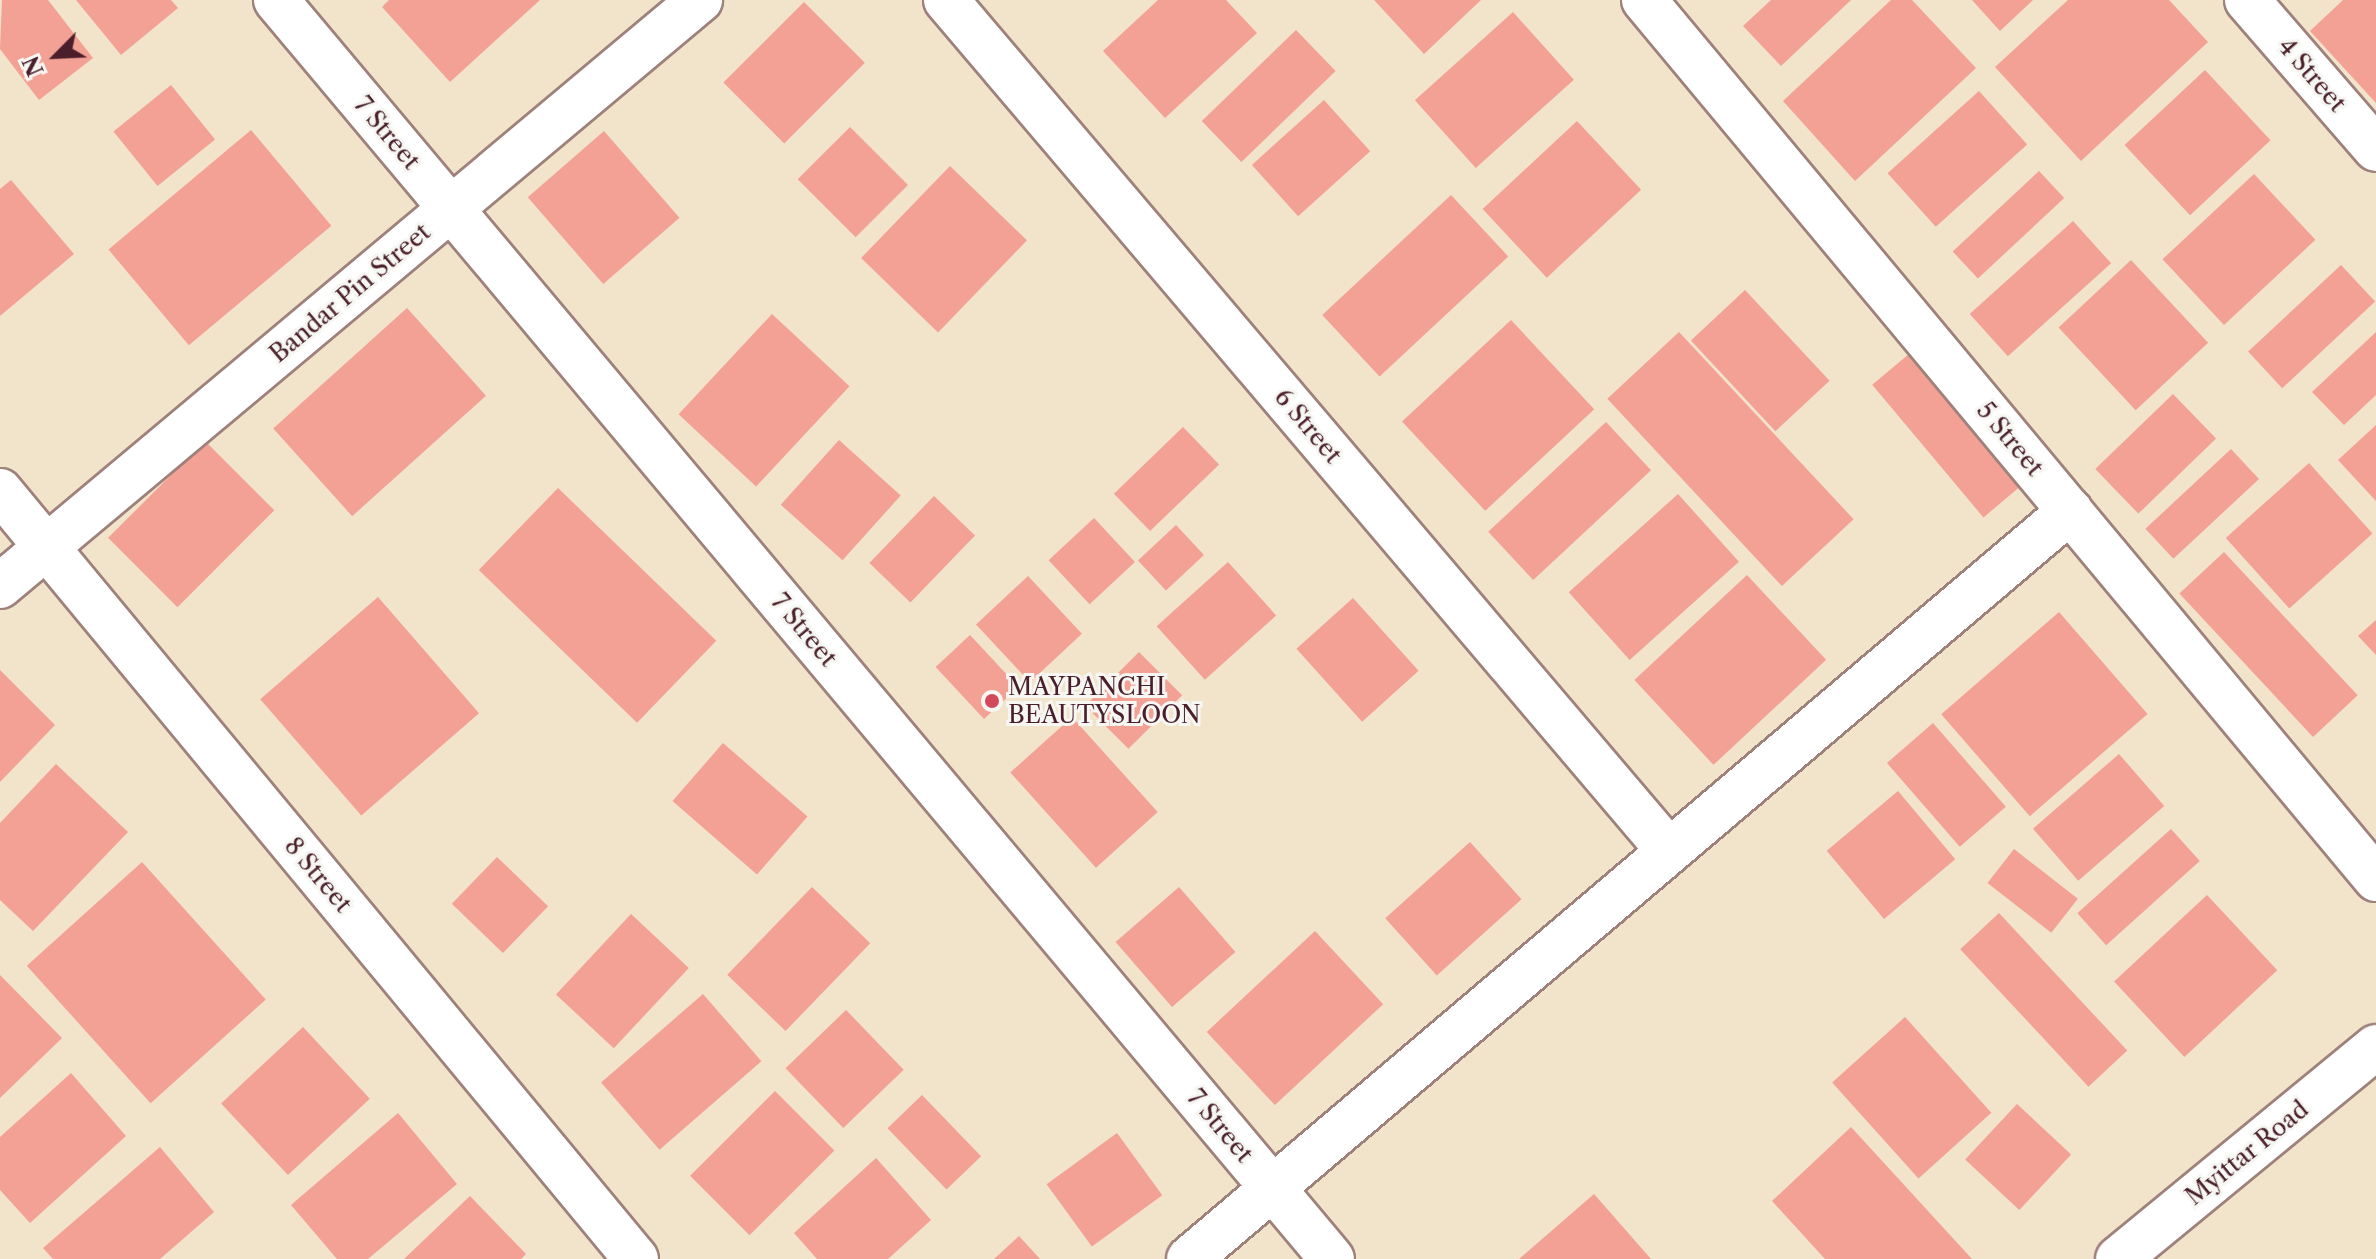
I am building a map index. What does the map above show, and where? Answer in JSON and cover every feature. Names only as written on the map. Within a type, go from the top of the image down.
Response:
[{"type":"street","name":"7 Street","points":[[276,0],[1332,1259]]},
{"type":"street","name":"Bandar Pin Street","points":[[0,586],[700,0]]},
{"type":"street","name":"6 Street","points":[[946,0],[1669,851]]},
{"type":"street","name":"5 Street","points":[[1644,0],[2376,879]]},
{"type":"street","name":"4 Street","points":[[2247,0],[2376,149]]},
{"type":"street","name":"8 Street","points":[[0,491],[636,1259]]},
{"type":"street","points":[[1189,1259],[2070,511]]},
{"type":"street","name":"Myittar Road","points":[[2118,1259],[2376,1047]]},
{"type":"building","points":[[2,0],[48,0],[93,58],[39,100],[0,49]]},
{"type":"building","points":[[76,0],[171,0],[178,8],[121,55]]},
{"type":"building","points":[[389,0],[540,0],[450,82],[382,7]]},
{"type":"building","points":[[1158,0],[1226,0],[1257,33],[1165,118],[1103,51]]},
{"type":"building","points":[[1374,0],[1481,0],[1424,54]]},
{"type":"building","points":[[1771,0],[1851,0],[1781,66],[1743,26]]},
{"type":"building","points":[[1891,0],[1912,0],[1976,68],[1855,181],[1783,101]]},
{"type":"building","points":[[1972,0],[2033,0],[2000,31]]},
{"type":"building","points":[[2068,0],[2169,0],[2208,42],[2081,161],[1995,67]]},
{"type":"building","points":[[2343,0],[2376,0],[2376,103],[2310,31]]},
{"type":"building","points":[[804,2],[865,63],[784,143],[723,83]]},
{"type":"building","points":[[1513,12],[1574,80],[1476,168],[1415,100]]},
{"type":"building","points":[[1296,30],[1336,71],[1241,162],[1202,121]]},
{"type":"building","points":[[2205,70],[2270,140],[2190,215],[2125,145]]},
{"type":"building","points":[[171,85],[215,139],[158,186],[113,132]]},
{"type":"building","points":[[1979,91],[2027,145],[1936,227],[1888,173]]},
{"type":"building","points":[[1324,100],[1370,151],[1298,216],[1252,165]]},
{"type":"building","points":[[1577,121],[1641,190],[1547,278],[1483,209]]},
{"type":"building","points":[[850,127],[908,185],[856,237],[798,179]]},
{"type":"building","points":[[251,130],[331,226],[189,345],[109,250]]},
{"type":"building","points":[[604,131],[679,218],[603,284],[528,197]]},
{"type":"building","points":[[950,166],[1027,240],[938,332],[861,258]]},
{"type":"building","points":[[2039,171],[2064,198],[1978,279],[1953,251]]},
{"type":"building","points":[[2254,174],[2315,240],[2224,325],[2163,259]]},
{"type":"building","points":[[11,180],[74,254],[0,316],[0,189]]},
{"type":"building","points":[[1451,195],[1508,256],[1380,376],[1322,315]]},
{"type":"building","points":[[2073,221],[2111,263],[2008,356],[1970,314]]},
{"type":"building","points":[[2131,260],[2208,343],[2136,410],[2059,328]]},
{"type":"building","points":[[2341,265],[2375,302],[2282,388],[2248,352]]},
{"type":"building","points":[[1745,290],[1830,381],[1775,431],[1691,340]]},
{"type":"building","points":[[407,308],[486,396],[352,516],[273,428]]},
{"type":"building","points":[[772,314],[850,386],[756,486],[679,414]]},
{"type":"building","points":[[1511,320],[1594,409],[1485,511],[1402,422]]},
{"type":"building","points":[[1679,332],[1854,519],[1782,586],[1607,399]]},
{"type":"building","points":[[2376,332],[2376,395],[2344,425],[2312,392]]},
{"type":"building","points":[[1909,354],[2020,487],[1983,517],[1872,385]]},
{"type":"building","points":[[2173,394],[2216,439],[2138,514],[2095,469]]},
{"type":"building","points":[[1606,422],[1651,470],[1533,580],[1488,532]]},
{"type":"building","points":[[2376,425],[2376,501],[2338,460]]},
{"type":"building","points":[[1183,427],[1219,464],[1150,531],[1114,494]]},
{"type":"building","points":[[839,440],[901,496],[842,560],[781,505]]},
{"type":"building","points":[[205,441],[274,510],[177,607],[108,538]]},
{"type":"building","points":[[2231,449],[2259,479],[2173,559],[2145,529]]},
{"type":"building","points":[[2309,463],[2373,534],[2289,609],[2226,538]]},
{"type":"building","points":[[558,488],[716,641],[637,723],[479,570]]},
{"type":"building","points":[[1678,494],[1739,562],[1630,660],[1569,592]]},
{"type":"building","points":[[934,496],[975,536],[910,602],[869,563]]},
{"type":"building","points":[[1094,518],[1135,562],[1090,604],[1049,560]]},
{"type":"building","points":[[1176,525],[1204,555],[1166,590],[1138,560]]},
{"type":"building","points":[[2224,552],[2358,695],[2313,737],[2179,594]]},
{"type":"building","points":[[1228,562],[1276,616],[1205,680],[1157,626]]},
{"type":"building","points":[[1747,575],[1826,660],[1713,765],[1634,680]]},
{"type":"building","points":[[1028,576],[1082,634],[1030,682],[976,624]]},
{"type":"building","points":[[378,597],[479,713],[361,816],[260,699]]},
{"type":"building","points":[[1353,598],[1419,671],[1362,722],[1297,649]]},
{"type":"building","points":[[2059,612],[2148,714],[2030,816],[1941,714]]},
{"type":"building","points":[[2376,620],[2376,655],[2358,636]]},
{"type":"building","points":[[970,635],[1018,687],[984,719],[936,667]]},
{"type":"building","points":[[1139,652],[1182,695],[1128,749],[1085,706]]},
{"type":"building","points":[[0,670],[55,725],[0,782]]},
{"type":"building","points":[[1072,717],[1158,812],[1096,868],[1010,773]]},
{"type":"building","points":[[1933,723],[2006,807],[1960,847],[1887,763]]},
{"type":"building","points":[[723,743],[808,816],[757,875],[672,801]]},
{"type":"building","points":[[2119,754],[2164,806],[2078,881],[2033,829]]},
{"type":"building","points":[[56,764],[128,832],[33,931],[0,900],[0,823]]},
{"type":"building","points":[[1898,791],[1955,859],[1884,919],[1827,851]]},
{"type":"building","points":[[2171,829],[2200,861],[2106,945],[2077,913]]},
{"type":"building","points":[[1470,842],[1522,899],[1437,976],[1385,918]]},
{"type":"building","points":[[2014,849],[2078,899],[2051,933],[1988,883]]},
{"type":"building","points":[[497,857],[548,906],[503,953],[452,904]]},
{"type":"building","points":[[142,862],[266,999],[151,1103],[27,966]]},
{"type":"building","points":[[812,887],[870,943],[786,1031],[727,975]]},
{"type":"building","points":[[1179,887],[1235,952],[1172,1007],[1116,942]]},
{"type":"building","points":[[2207,895],[2277,970],[2184,1057],[2114,982]]},
{"type":"building","points":[[1999,913],[2127,1050],[2088,1087],[1960,949]]},
{"type":"building","points":[[631,914],[689,968],[614,1048],[556,994]]},
{"type":"building","points":[[1315,931],[1383,1004],[1275,1105],[1207,1032]]},
{"type":"building","points":[[0,975],[62,1038],[0,1098]]},
{"type":"building","points":[[703,994],[761,1061],[660,1150],[601,1083]]},
{"type":"building","points":[[846,1010],[904,1070],[843,1128],[786,1068]]},
{"type":"building","points":[[1905,1017],[1991,1113],[1918,1178],[1832,1083]]},
{"type":"building","points":[[303,1027],[370,1099],[288,1175],[221,1103]]},
{"type":"building","points":[[71,1073],[126,1136],[30,1223],[0,1190],[0,1137]]},
{"type":"building","points":[[775,1091],[834,1150],[750,1235],[690,1176]]},
{"type":"building","points":[[922,1095],[981,1156],[947,1189],[887,1128]]},
{"type":"building","points":[[2017,1104],[2071,1154],[2019,1210],[1965,1160]]},
{"type":"building","points":[[398,1113],[457,1184],[368,1259],[337,1259],[291,1205]]},
{"type":"building","points":[[1851,1127],[1972,1259],[1825,1259],[1772,1201]]},
{"type":"building","points":[[1117,1133],[1162,1195],[1092,1246],[1047,1184]]},
{"type":"building","points":[[160,1147],[214,1212],[160,1259],[53,1259],[43,1248]]},
{"type":"building","points":[[876,1158],[931,1220],[888,1259],[817,1259],[794,1233]]},
{"type":"building","points":[[1594,1194],[1651,1259],[1519,1259]]},
{"type":"building","points":[[470,1196],[526,1254],[521,1259],[404,1259]]},
{"type":"building","points":[[1019,1236],[1040,1259],[994,1259]]},
{"type":"place","name":"MAYPANCHI BEAUTYSLOON","points":[[992,701]]}]
